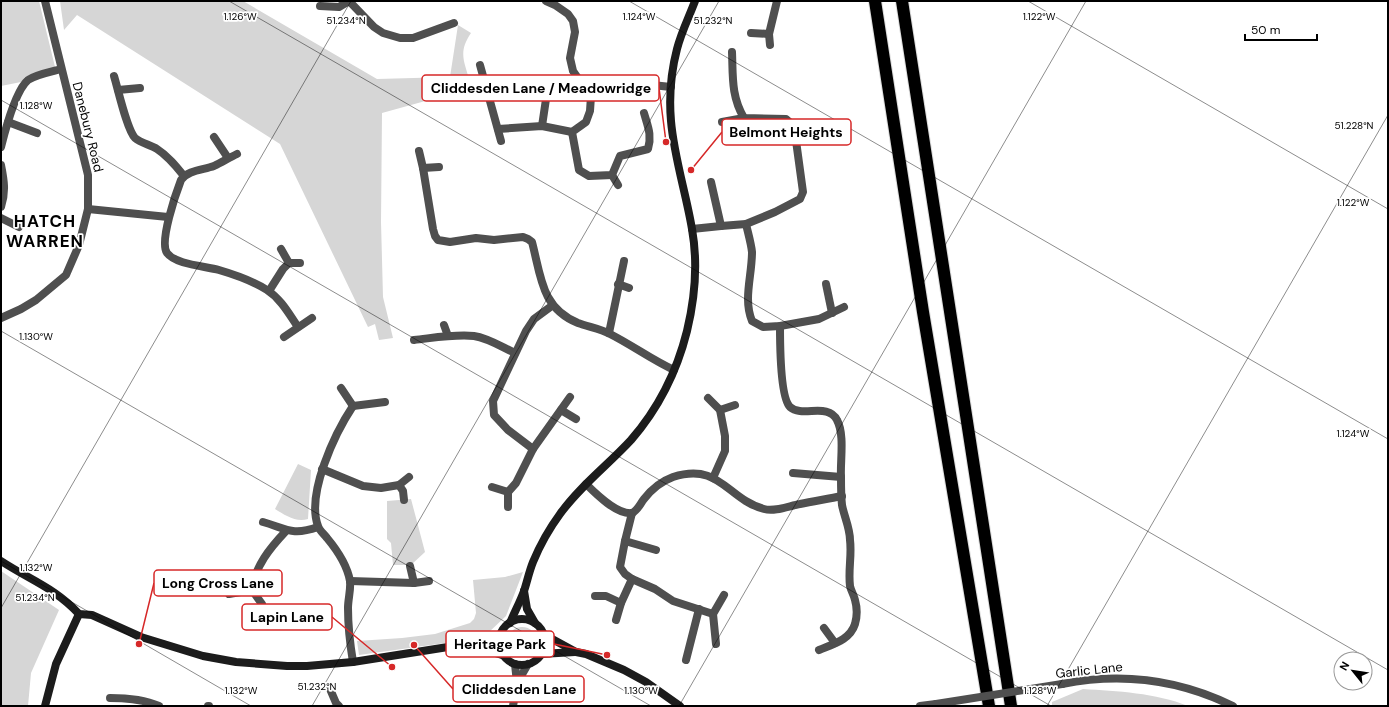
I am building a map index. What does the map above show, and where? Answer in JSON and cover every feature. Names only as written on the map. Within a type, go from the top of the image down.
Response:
[{"type":"highway","points":[[874,1],[923,312],[989,706]]},
{"type":"highway","points":[[902,1],[1011,706]]},
{"type":"street","name":"Danebury Road","points":[[1,318],[36,300],[59,280],[66,276],[81,238],[88,209],[88,175],[45,1]]},
{"type":"street","points":[[319,6],[339,7],[349,1],[374,27],[384,33],[400,38],[413,38],[454,23]]},
{"type":"street","points":[[546,1],[568,14],[573,21],[575,32],[570,58],[573,71],[580,81],[595,88],[633,84],[671,87]]},
{"type":"street","points":[[510,623],[524,591],[533,563],[545,538],[567,504],[639,430],[661,398],[674,370],[687,331],[694,289],[695,268],[692,230],[674,144],[671,121],[671,87],[676,50],[695,1]]},
{"type":"street","points":[[770,45],[769,34],[777,1]]},
{"type":"street","points":[[436,29],[442,36]]},
{"type":"street","points":[[751,33],[769,34]]},
{"type":"street","points":[[732,52],[733,89],[738,108],[744,118]]},
{"type":"street","points":[[480,64],[501,141]]},
{"type":"street","points":[[1,147],[8,122],[21,89],[28,81],[37,76],[61,69]]},
{"type":"street","points":[[114,76],[134,137],[139,141],[157,149],[168,158],[184,176]]},
{"type":"street","points":[[542,126],[549,79]]},
{"type":"street","points":[[118,90],[140,88]]},
{"type":"street","points":[[498,129],[542,126],[572,132],[586,122],[590,111],[591,96],[595,88]]},
{"type":"street","points":[[612,175],[620,156],[648,149],[651,134],[644,112]]},
{"type":"street","points":[[692,230],[746,224],[775,212],[800,199],[803,192],[794,126],[786,119],[744,118],[722,122]]},
{"type":"street","points":[[8,122],[37,133]]},
{"type":"street","points":[[572,132],[579,170],[589,176],[612,175]]},
{"type":"street","points":[[214,137],[228,158]]},
{"type":"street","points":[[419,151],[434,236],[438,240],[450,242],[476,238],[494,240],[523,237],[528,239],[532,242],[541,282],[553,305],[568,318],[577,323],[609,333],[654,360],[674,370]]},
{"type":"street","points":[[237,154],[212,166],[184,176],[181,180],[168,217],[165,246],[167,253],[174,259],[218,269],[254,283],[268,291],[281,302],[298,327]]},
{"type":"street","points":[[1,165],[5,188],[4,199],[1,207]]},
{"type":"street","points":[[423,168],[438,167]]},
{"type":"street","points":[[612,175],[618,184]]},
{"type":"street","points":[[711,182],[721,226]]},
{"type":"street","points":[[88,209],[168,217]]},
{"type":"street","points":[[1,218],[19,227]]},
{"type":"street","points":[[746,224],[752,252],[748,290],[748,312],[752,321],[763,327],[780,326],[819,319],[844,307]]},
{"type":"street","points":[[281,249],[289,263]]},
{"type":"street","points":[[609,333],[624,261]]},
{"type":"street","points":[[268,291],[289,263],[300,263]]},
{"type":"street","points":[[618,284],[629,288]]},
{"type":"street","points":[[826,284],[832,313]]},
{"type":"street","points":[[534,449],[508,430],[494,415],[493,401],[526,331],[534,319],[553,305]]},
{"type":"street","points":[[284,337],[312,318]]},
{"type":"street","points":[[444,325],[448,336]]},
{"type":"street","points":[[780,326],[783,388],[787,403],[790,407],[796,410],[826,411],[833,414],[838,420],[841,436],[842,504],[850,539],[849,574],[850,587],[855,600],[855,625],[844,639],[819,650]]},
{"type":"street","points":[[414,340],[448,336],[474,336],[491,341],[515,353]]},
{"type":"street","points":[[341,388],[353,406]]},
{"type":"street","points":[[508,507],[508,492],[516,483],[534,449],[570,397]]},
{"type":"street","points":[[708,398],[720,410],[725,436],[724,451],[713,478]]},
{"type":"street","points":[[353,406],[385,402]]},
{"type":"street","points":[[720,410],[735,405]]},
{"type":"street","points":[[352,662],[348,626],[350,581],[339,553],[318,527],[316,498],[322,469],[328,452],[353,406]]},
{"type":"street","points":[[561,410],[576,419]]},
{"type":"street","points":[[322,469],[363,486],[381,488],[399,484],[409,477]]},
{"type":"street","points":[[713,614],[673,601],[655,589],[632,579],[625,574],[620,567],[632,513],[638,508],[649,493],[659,485],[672,478],[694,473],[713,478],[749,503],[765,509],[778,509],[842,496]]},
{"type":"street","points":[[793,473],[841,477]]},
{"type":"street","points":[[399,484],[403,491],[404,500]]},
{"type":"street","points":[[586,484],[592,491],[612,506],[624,513],[632,513]]},
{"type":"street","points":[[492,487],[508,492]]},
{"type":"street","points":[[263,522],[274,525],[286,531],[298,532],[318,527]]},
{"type":"street","points":[[262,604],[252,590],[253,579],[257,569],[273,545],[286,531]]},
{"type":"street","points":[[625,541],[656,550]]},
{"type":"street","points":[[1,561],[56,593],[70,604],[79,614],[92,615],[170,647],[216,659],[252,664],[307,666],[352,662],[468,645],[500,635]]},
{"type":"street","points":[[410,566],[414,583]]},
{"type":"street","points":[[616,620],[621,603],[632,579]]},
{"type":"street","points":[[350,581],[414,583],[430,581]]},
{"type":"street","points":[[230,594],[252,590]]},
{"type":"street","points":[[524,591],[527,609],[535,624]]},
{"type":"street","points":[[716,644],[713,614],[724,595]]},
{"type":"street","points":[[596,596],[606,596],[621,603]]},
{"type":"street","points":[[686,660],[699,609]]},
{"type":"street","points":[[45,706],[56,664],[79,614]]},
{"type":"street","points":[[522,619],[533,622],[542,631],[544,642],[541,654],[528,664],[514,664],[502,654],[499,646],[500,635],[505,626],[510,623],[522,619]]},
{"type":"street","points":[[824,628],[834,644]]},
{"type":"street","points":[[543,634],[576,652]]},
{"type":"street","points":[[468,645],[502,654]]},
{"type":"street","points":[[541,654],[576,652],[586,654],[624,670],[646,682],[680,706]]},
{"type":"street","points":[[513,706],[517,683],[514,664]]},
{"type":"street","points":[[517,683],[528,664]]},
{"type":"street","name":"Garlic Lane","points":[[920,706],[1097,679],[1126,677],[1151,680],[1191,689],[1233,706]]},
{"type":"street","points":[[330,689],[336,704],[339,706]]},
{"type":"street","points":[[110,698],[129,698],[146,701],[158,706]]},
{"type":"shaded area","points":[[1,1],[39,1],[55,67],[25,77],[21,82],[1,86]]},
{"type":"shaded area","points":[[60,1],[243,1],[377,79],[450,77],[458,25],[471,33],[463,51],[464,62],[470,82],[465,90],[382,113],[381,222],[383,297],[393,338],[379,340],[375,324],[368,327],[280,144],[77,15],[64,30]]},
{"type":"shaded area","points":[[298,464],[311,470],[308,519],[304,520],[291,518],[275,509]]},
{"type":"shaded area","points":[[411,499],[425,552],[411,565],[393,565],[391,543],[387,539],[387,501]]},
{"type":"shaded area","points":[[1,571],[59,610],[31,673],[28,706],[1,706]]},
{"type":"shaded area","points":[[523,572],[506,616],[488,633],[467,640],[359,655],[357,641],[435,634],[470,623],[474,619],[476,613],[473,580],[505,577]]},
{"type":"shaded area","points":[[522,627],[528,628],[536,636],[536,648],[528,656],[522,657],[516,656],[508,648],[507,642],[508,636],[516,628]]},
{"type":"shaded area","points":[[1083,689],[1150,695],[1188,706],[1052,706],[1052,702]]},
{"type":"place","name":"Cliddesden Lane / Meadowridge","points":[[666,142]]},
{"type":"place","name":"Belmont Heights","points":[[691,170]]},
{"type":"place","name":"Long Cross Lane","points":[[139,644]]},
{"type":"place","name":"Cliddesden Lane","points":[[414,645]]},
{"type":"place","name":"Heritage Park","points":[[607,655]]},
{"type":"place","name":"Lapin Lane","points":[[392,667]]},
{"type":"district","name":"HATCH WARREN","points":[[45,231]]}]
